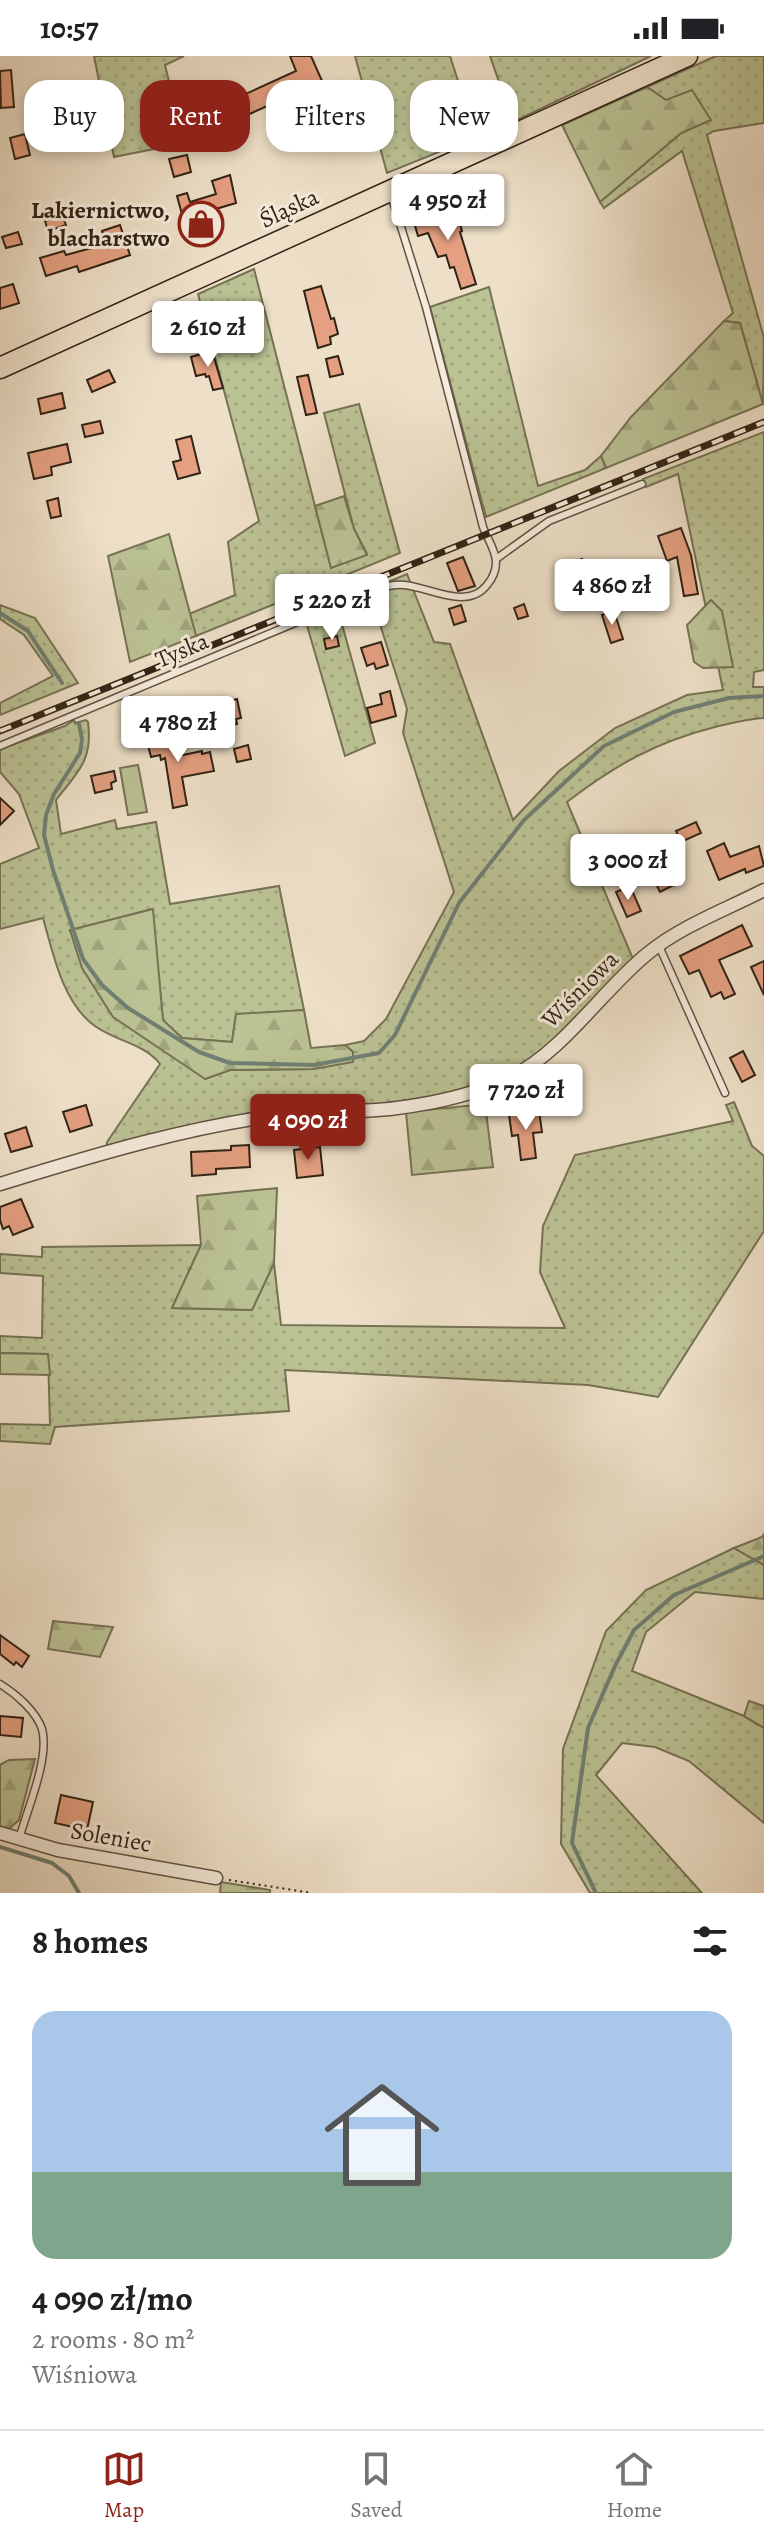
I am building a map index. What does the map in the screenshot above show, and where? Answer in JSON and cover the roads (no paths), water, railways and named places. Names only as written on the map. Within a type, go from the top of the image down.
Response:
[{"type":"main road","name":"Śląska","points":[[0,368],[687,56]]},
{"type":"street","name":"Wiśniowa","points":[[0,1184],[92,1155],[230,1123],[290,1114],[396,1109],[480,1090],[514,1076],[544,1057],[609,988],[659,946],[764,890]]},
{"type":"street","name":"Soleniec","points":[[0,1833],[58,1850],[216,1878]]},
{"type":"lane","points":[[389,191],[426,307],[483,527],[496,559]]},
{"type":"lane","name":"Tyska","points":[[0,746],[374,590],[406,585],[454,597],[474,595],[483,590],[495,574],[496,559],[549,521],[642,484]]},
{"type":"lane","points":[[659,946],[725,1093]]},
{"type":"lane","points":[[0,1684],[28,1707],[42,1729],[43,1756],[19,1839]]},
{"type":"waterway","points":[[0,613],[28,631],[62,683]]},
{"type":"waterway","points":[[79,724],[82,739],[80,753],[54,794],[46,815],[44,835],[83,959],[102,985],[128,1008],[199,1052],[230,1063],[314,1065],[379,1053],[395,1035],[459,903],[524,820],[604,746],[674,712],[729,698],[764,696]]},
{"type":"waterway","points":[[596,1893],[572,1843],[588,1728],[615,1666],[634,1630],[674,1595],[764,1556]]},
{"type":"waterway","points":[[0,1847],[52,1863],[69,1876],[79,1893]]},
{"type":"railway","points":[[0,731],[764,422]]},
{"type":"place","name":"Lakiernictwo, blacharstwo","points":[[201,224]]}]
